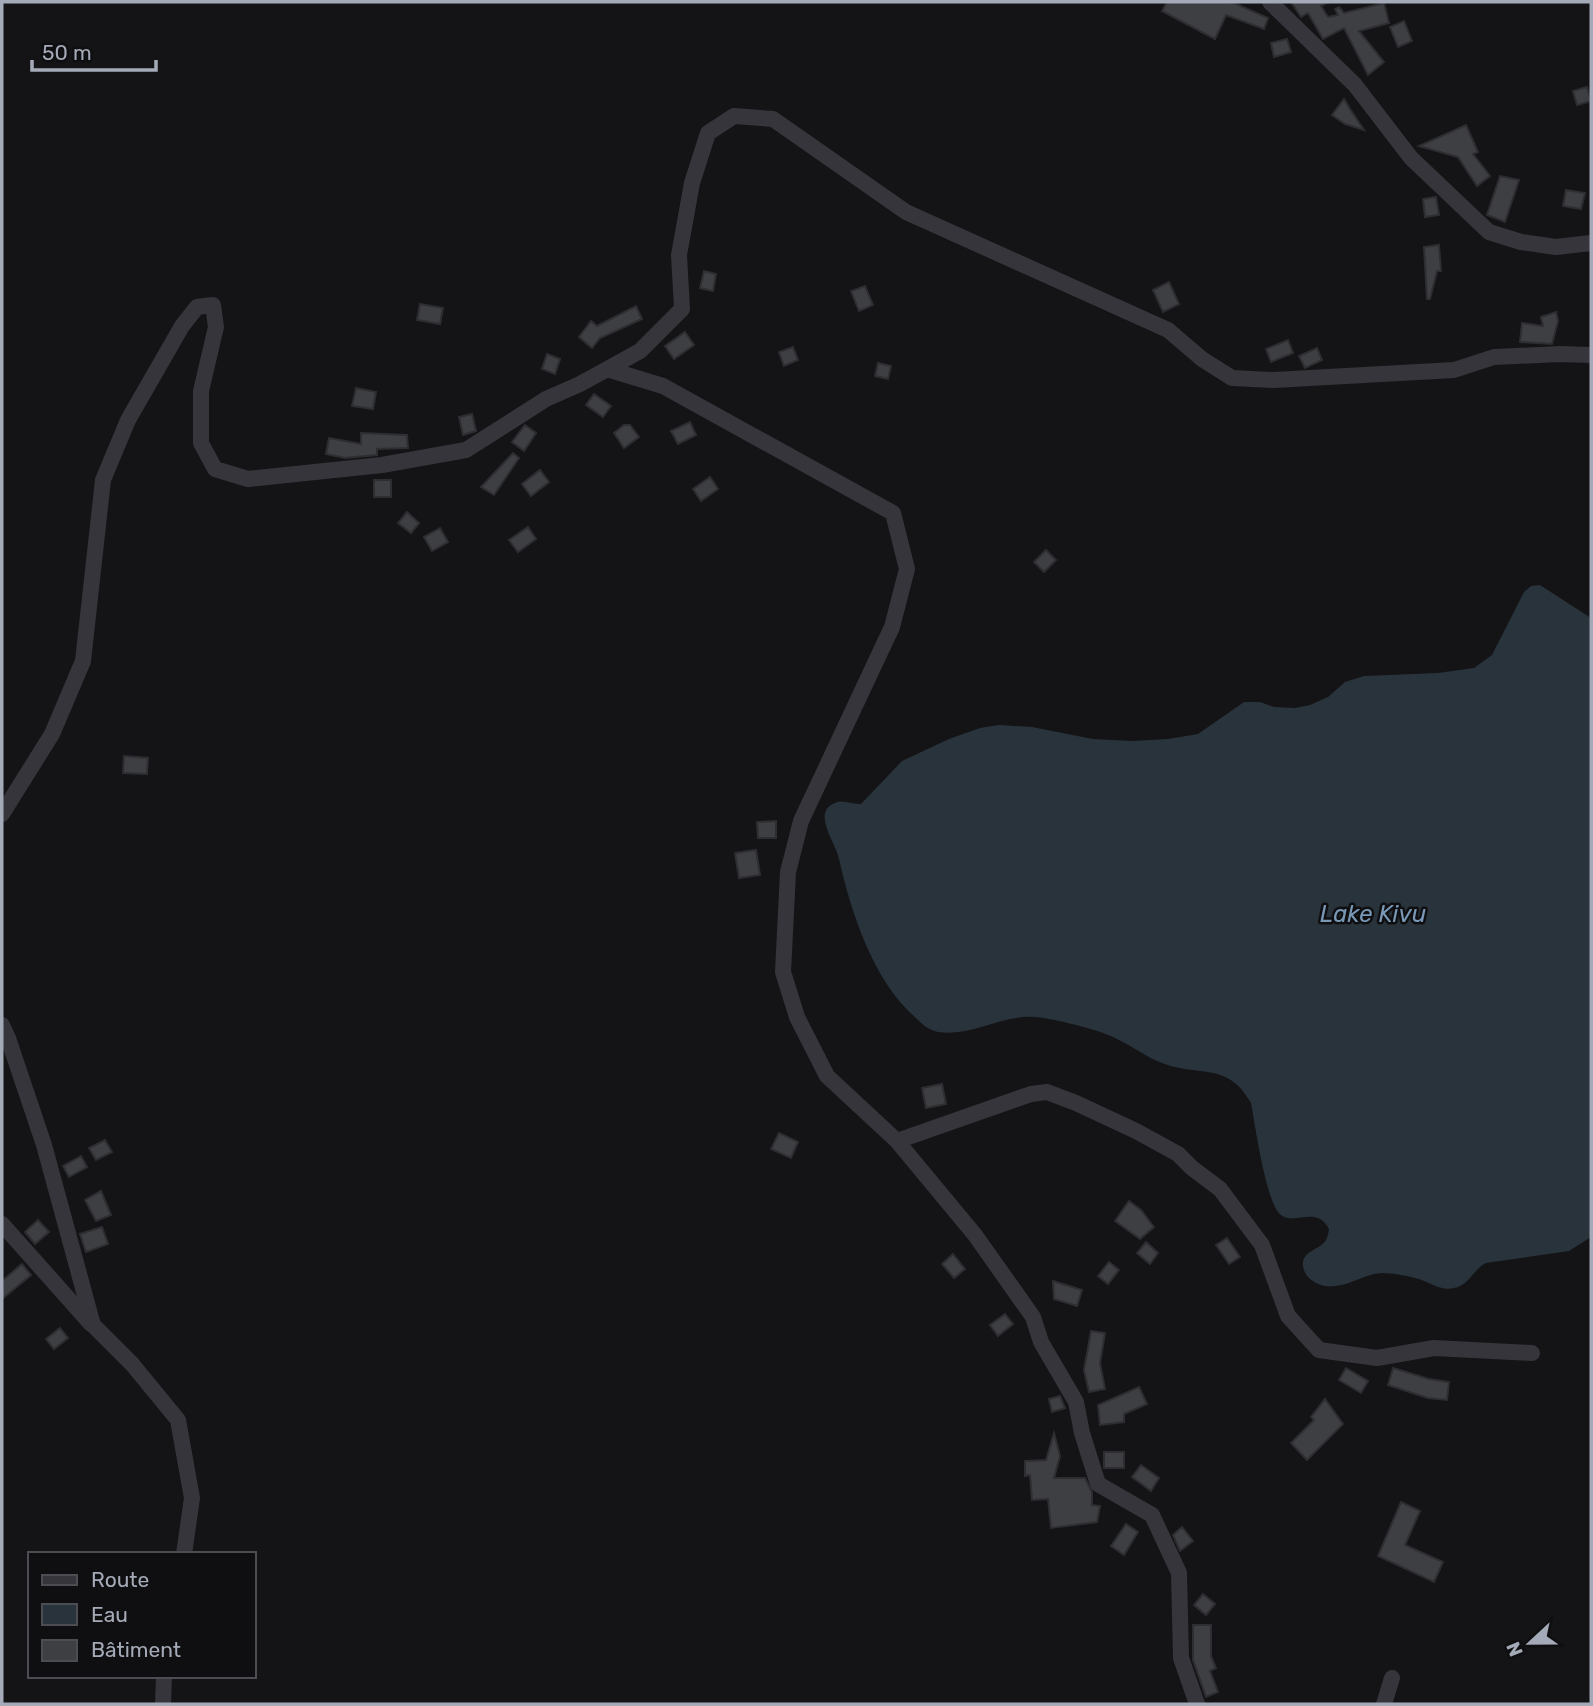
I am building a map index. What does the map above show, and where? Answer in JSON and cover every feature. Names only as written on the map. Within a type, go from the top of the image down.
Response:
[{"type":"street","points":[[1270,2],[1355,85],[1411,158],[1489,232],[1521,242],[1556,247],[1591,243]]},
{"type":"street","points":[[2,814],[52,734],[83,662],[103,480],[128,420],[182,326],[197,307],[213,305],[216,327],[201,391],[201,443],[215,469],[247,479],[382,465],[466,450],[546,399],[640,351],[682,309],[679,255],[692,183],[708,134],[734,116],[773,119],[906,212],[1168,330],[1202,359],[1232,378],[1274,380],[1454,370],[1494,357],[1591,355]]},
{"type":"street","points":[[607,369],[663,386],[893,513],[907,569],[892,627],[801,821],[788,872],[783,972],[797,1017],[827,1076],[897,1141],[975,1235],[1033,1317],[1041,1342],[1076,1402],[1082,1433],[1098,1484],[1152,1515],[1179,1573],[1181,1658],[1197,1704]]},
{"type":"street","points":[[2,1025],[44,1145],[93,1325]]},
{"type":"street","points":[[897,1141],[1031,1094],[1047,1093],[1076,1103],[1174,1151],[1220,1189],[1262,1245],[1288,1316],[1319,1350],[1377,1358],[1434,1348],[1532,1353]]},
{"type":"street","points":[[2,1224],[132,1364],[178,1420],[192,1498],[184,1552]]},
{"type":"street","points":[[163,1704],[164,1678]]},
{"type":"street","points":[[1384,1704],[1392,1678]]},
{"type":"water","name":"Lake Kivu","points":[[1540,585],[1591,618],[1591,1237],[1569,1251],[1486,1263],[1464,1284],[1449,1289],[1419,1279],[1386,1273],[1340,1285],[1317,1284],[1305,1273],[1303,1261],[1326,1240],[1329,1229],[1318,1218],[1287,1218],[1276,1208],[1266,1180],[1251,1103],[1233,1081],[1213,1073],[1165,1064],[1106,1034],[1044,1018],[1011,1019],[950,1033],[934,1031],[901,1003],[876,965],[857,923],[837,852],[827,828],[825,813],[828,807],[838,802],[861,804],[902,761],[949,739],[980,728],[999,725],[1032,727],[1093,739],[1168,739],[1198,734],[1244,702],[1295,708],[1328,697],[1345,682],[1364,676],[1438,673],[1474,668],[1492,655],[1524,592],[1531,586]]},
{"type":"building","points":[[1167,2],[1232,2],[1268,18],[1264,29],[1226,15],[1215,39],[1162,11]]},
{"type":"building","points":[[1291,2],[1329,2],[1321,6],[1328,17],[1338,15],[1335,9],[1339,7],[1344,13],[1384,3],[1389,23],[1359,31],[1384,62],[1368,75],[1344,28],[1323,39],[1308,13],[1301,17]]},
{"type":"building","points":[[1404,21],[1412,41],[1398,47],[1390,27]]},
{"type":"building","points":[[1287,39],[1291,52],[1274,57],[1271,43]]},
{"type":"building","points":[[1587,87],[1591,101],[1577,105],[1573,91]]},
{"type":"building","points":[[1344,99],[1364,130],[1345,124],[1332,115]]},
{"type":"building","points":[[1466,125],[1478,152],[1473,154],[1490,176],[1477,186],[1458,157],[1419,146]]},
{"type":"building","points":[[1500,176],[1519,180],[1505,222],[1487,215]]},
{"type":"building","points":[[1566,190],[1585,193],[1581,209],[1563,206]]},
{"type":"building","points":[[1436,197],[1439,215],[1425,217],[1423,199]]},
{"type":"building","points":[[1439,245],[1441,271],[1437,271],[1430,299],[1427,299],[1424,247]]},
{"type":"building","points":[[704,271],[716,274],[713,291],[700,288]]},
{"type":"building","points":[[1169,282],[1179,304],[1163,312],[1153,290]]},
{"type":"building","points":[[865,286],[873,305],[859,311],[851,291]]},
{"type":"building","points":[[420,304],[443,308],[440,324],[417,320]]},
{"type":"building","points":[[636,306],[642,319],[600,338],[592,348],[579,337],[591,321],[597,326]]},
{"type":"building","points":[[1556,312],[1558,321],[1552,344],[1520,342],[1522,323],[1543,326],[1541,317]]},
{"type":"building","points":[[685,332],[694,345],[674,359],[665,346]]},
{"type":"building","points":[[1288,340],[1293,353],[1271,362],[1266,349]]},
{"type":"building","points":[[793,347],[798,360],[784,366],[779,352]]},
{"type":"building","points":[[1317,348],[1322,360],[1305,368],[1299,356]]},
{"type":"building","points":[[547,354],[560,359],[555,374],[542,369]]},
{"type":"building","points":[[878,363],[891,366],[888,379],[875,376]]},
{"type":"building","points":[[356,388],[376,392],[373,409],[352,406]]},
{"type":"building","points":[[594,394],[611,406],[603,417],[586,405]]},
{"type":"building","points":[[472,414],[476,431],[463,435],[459,417]]},
{"type":"building","points":[[690,422],[696,435],[678,444],[671,431]]},
{"type":"building","points":[[525,425],[536,433],[524,451],[512,442]]},
{"type":"building","points":[[624,425],[630,425],[639,437],[624,448],[614,433]]},
{"type":"building","points":[[361,433],[407,435],[408,448],[377,449],[377,455],[345,458],[326,454],[329,438],[361,444]]},
{"type":"building","points":[[513,453],[519,458],[494,495],[481,487]]},
{"type":"building","points":[[540,470],[549,482],[531,496],[522,484]]},
{"type":"building","points":[[710,477],[718,489],[701,501],[693,489]]},
{"type":"building","points":[[374,480],[391,480],[391,497],[374,497]]},
{"type":"building","points":[[407,512],[419,523],[411,533],[398,523]]},
{"type":"building","points":[[528,527],[536,539],[518,552],[509,540]]},
{"type":"building","points":[[440,528],[448,542],[432,551],[424,537]]},
{"type":"building","points":[[1046,550],[1056,560],[1044,572],[1034,562]]},
{"type":"building","points":[[124,756],[148,758],[147,774],[123,773]]},
{"type":"building","points":[[776,821],[776,838],[758,838],[757,822]]},
{"type":"building","points":[[756,850],[760,875],[739,878],[735,853]]},
{"type":"building","points":[[942,1084],[946,1104],[926,1108],[922,1088]]},
{"type":"building","points":[[779,1133],[798,1142],[791,1158],[771,1149]]},
{"type":"building","points":[[105,1140],[112,1152],[96,1160],[89,1148]]},
{"type":"building","points":[[81,1156],[87,1167],[69,1177],[63,1166]]},
{"type":"building","points":[[101,1191],[111,1215],[96,1221],[85,1200]]},
{"type":"building","points":[[1129,1201],[1141,1210],[1154,1227],[1140,1239],[1115,1221]]},
{"type":"building","points":[[38,1220],[49,1232],[35,1244],[25,1232]]},
{"type":"building","points":[[102,1227],[108,1244],[86,1252],[80,1234]]},
{"type":"building","points":[[1227,1238],[1240,1257],[1229,1264],[1216,1245]]},
{"type":"building","points":[[1146,1242],[1158,1253],[1150,1264],[1137,1253]]},
{"type":"building","points":[[953,1254],[965,1269],[954,1278],[942,1264]]},
{"type":"building","points":[[1109,1262],[1119,1270],[1108,1284],[1098,1276]]},
{"type":"building","points":[[22,1264],[31,1275],[2,1299],[2,1281]]},
{"type":"building","points":[[1053,1281],[1082,1290],[1077,1306],[1054,1299]]},
{"type":"building","points":[[1005,1314],[1013,1324],[998,1336],[990,1325]]},
{"type":"building","points":[[60,1328],[68,1338],[54,1349],[46,1339]]},
{"type":"building","points":[[1091,1331],[1105,1333],[1100,1363],[1105,1389],[1089,1392],[1084,1370]]},
{"type":"building","points":[[1346,1368],[1368,1381],[1361,1393],[1339,1380]]},
{"type":"building","points":[[1393,1368],[1449,1382],[1447,1400],[1428,1398],[1388,1385]]},
{"type":"building","points":[[1139,1387],[1147,1404],[1124,1414],[1124,1422],[1100,1425],[1098,1405]]},
{"type":"building","points":[[1060,1396],[1065,1408],[1052,1412],[1049,1399]]},
{"type":"building","points":[[1325,1399],[1343,1424],[1307,1460],[1291,1443],[1314,1420],[1311,1417]]},
{"type":"building","points":[[1054,1433],[1060,1456],[1054,1478],[1085,1478],[1092,1492],[1092,1505],[1100,1506],[1097,1522],[1051,1528],[1048,1499],[1032,1500],[1030,1475],[1025,1476],[1025,1461],[1046,1460]]},
{"type":"building","points":[[1104,1452],[1124,1452],[1124,1468],[1104,1468]]},
{"type":"building","points":[[1141,1465],[1159,1478],[1151,1491],[1132,1477]]},
{"type":"building","points":[[1401,1502],[1420,1511],[1405,1545],[1443,1562],[1434,1582],[1378,1556]]},
{"type":"building","points":[[1126,1524],[1138,1532],[1124,1555],[1111,1546]]},
{"type":"building","points":[[1182,1527],[1193,1541],[1180,1551],[1173,1535]]},
{"type":"building","points":[[1203,1594],[1215,1604],[1206,1615],[1194,1605]]},
{"type":"building","points":[[1193,1625],[1211,1625],[1211,1656],[1216,1668],[1210,1671],[1218,1692],[1206,1697],[1193,1660]]}]
